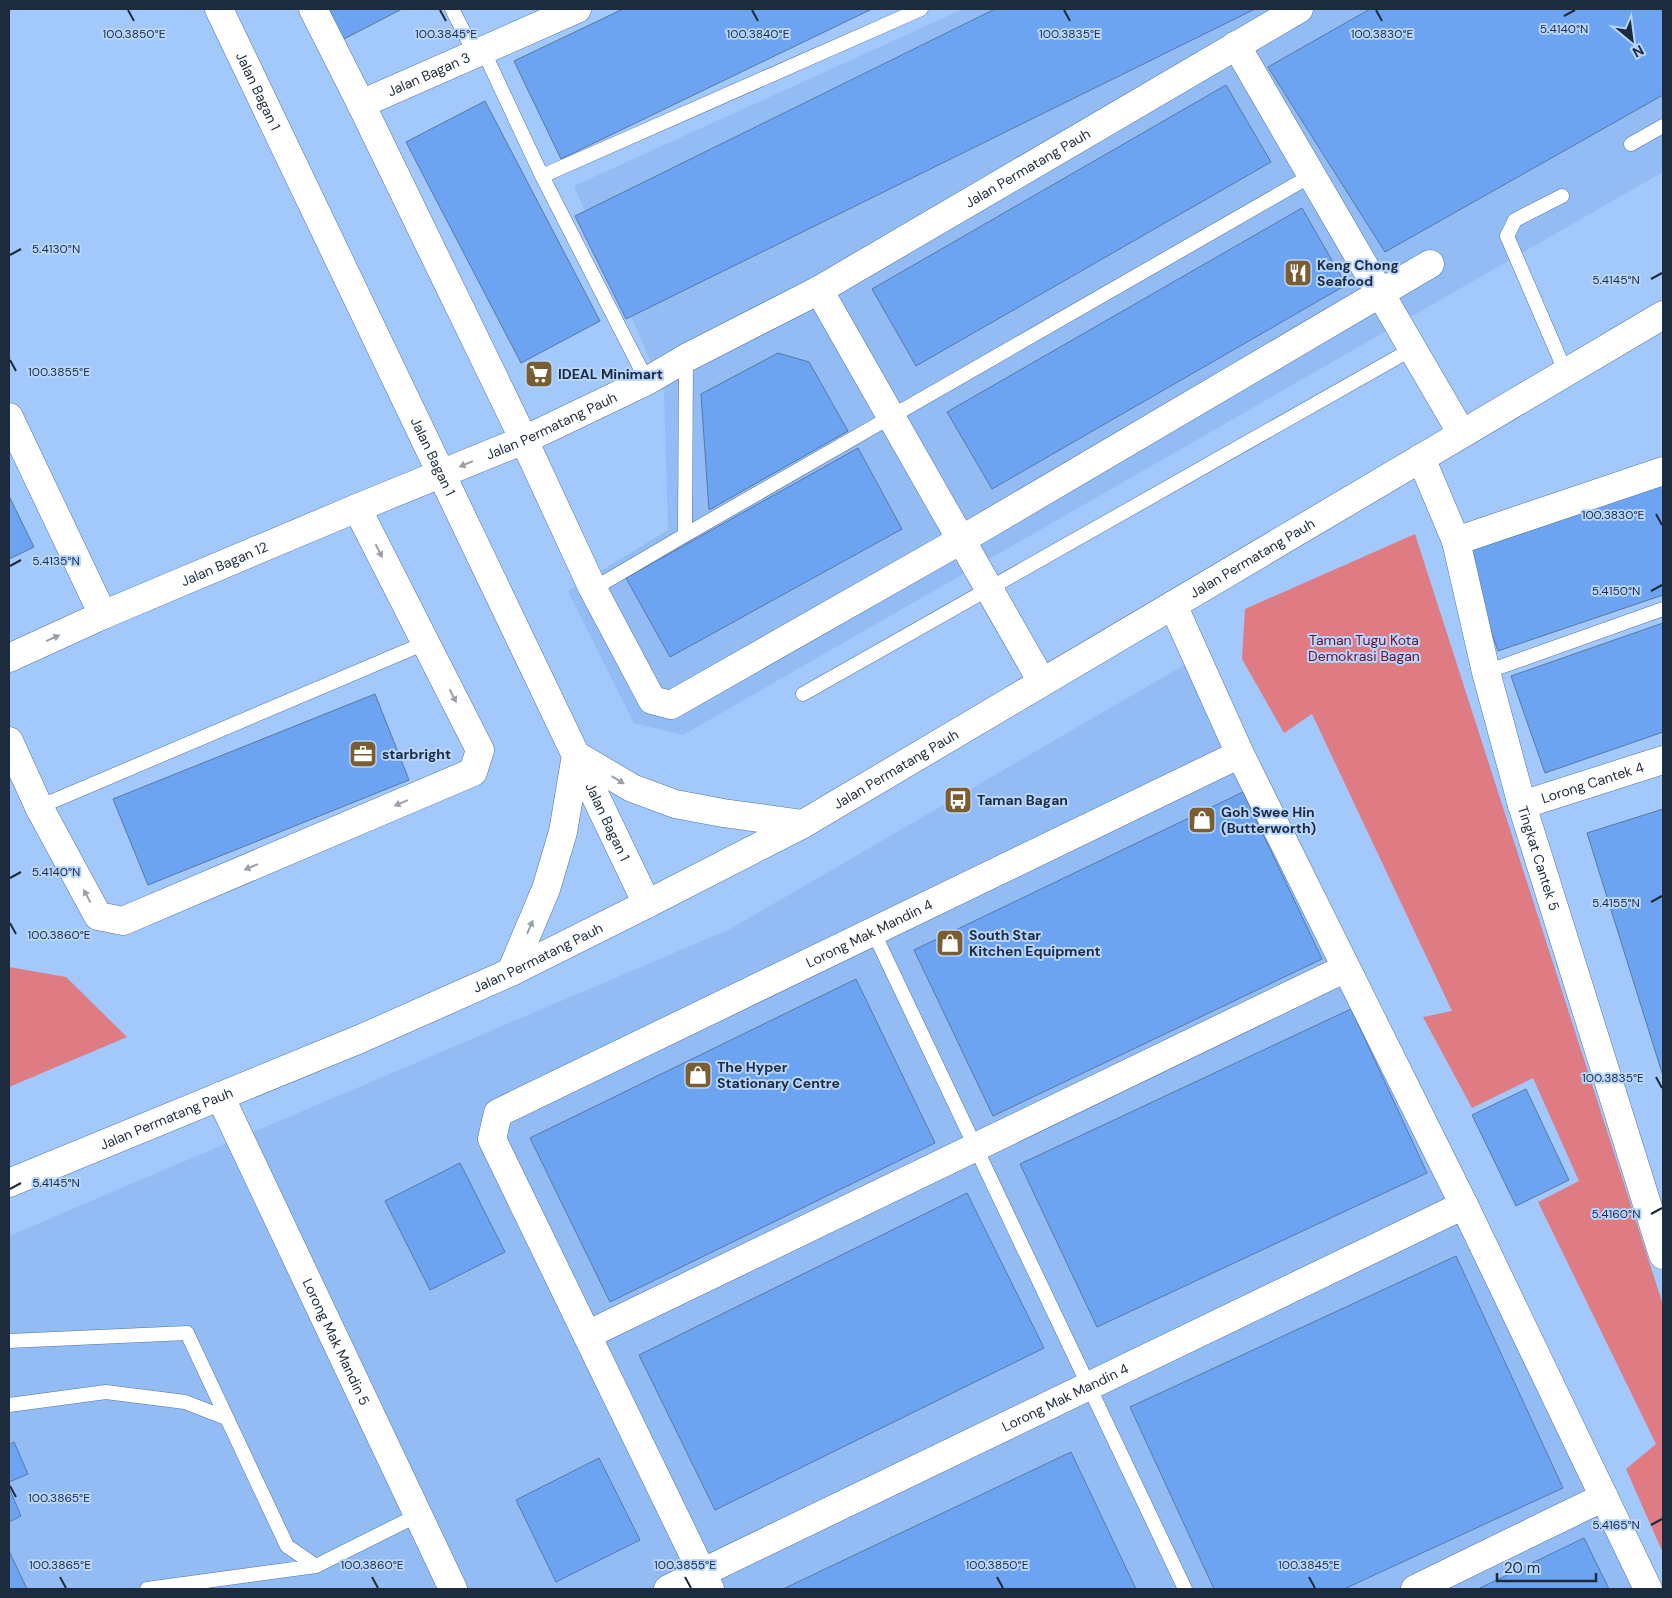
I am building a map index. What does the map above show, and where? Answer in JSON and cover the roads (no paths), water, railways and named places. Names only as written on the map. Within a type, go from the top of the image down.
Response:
[{"type":"street","name":"Jalan Bagan 1","points":[[219,9],[647,904]]},
{"type":"street","points":[[313,9],[362,104],[524,440],[593,589],[652,700],[671,705],[961,540],[1430,264]]},
{"type":"street","name":"Jalan Bagan 3","points":[[362,104],[577,9]]},
{"type":"street","name":"Jalan Permatang Pauh","points":[[441,474],[524,440],[647,380],[819,290],[1299,9]]},
{"type":"street","points":[[1236,45],[1462,434]]},
{"type":"street","points":[[819,290],[1042,682]]},
{"type":"street","name":"Jalan Permatang Pauh","points":[[9,1183],[360,1039],[511,972],[802,824],[1663,315]]},
{"type":"street","points":[[9,417],[103,615]]},
{"type":"street","name":"Tingkat Cantek 5","points":[[1421,458],[1456,541],[1486,672],[1522,805],[1661,1242]]},
{"type":"street","points":[[1456,541],[1663,471]]},
{"type":"street","name":"Jalan Bagan 12","points":[[9,658],[103,615],[441,474]]},
{"type":"street","points":[[9,741],[39,807],[98,916],[123,921],[473,772],[480,750],[357,508]]},
{"type":"street","points":[[1172,605],[1240,754],[1464,1206],[1648,1589]]},
{"type":"street","name":"Lorong Mak Mandin 4","points":[[587,1334],[492,1139],[498,1112],[1240,754]]},
{"type":"street","points":[[511,972],[546,889],[563,832],[576,755],[632,788],[675,804],[802,824]]},
{"type":"street","name":"Lorong Cantek 4","points":[[1522,805],[1663,760]]},
{"type":"street","points":[[706,1581],[587,1334],[1346,968]]},
{"type":"street","name":"Lorong Mak Mandin 5","points":[[220,1096],[453,1589]]},
{"type":"street","name":"Lorong Mak Mandin 4","points":[[668,1589],[706,1581],[1088,1387],[1464,1206]]},
{"type":"street","points":[[1416,1589],[1604,1497]]},
{"type":"lane","points":[[452,9],[479,52],[647,380]]},
{"type":"lane","points":[[542,176],[921,9]]},
{"type":"lane","points":[[1631,144],[1663,126]]},
{"type":"lane","points":[[593,589],[1312,175]]},
{"type":"lane","points":[[1562,196],[1514,220],[1507,236],[1566,373]]},
{"type":"lane","points":[[803,694],[1412,348]]},
{"type":"lane","points":[[685,535],[686,358]]},
{"type":"lane","points":[[1486,672],[1663,609]]},
{"type":"lane","points":[[39,807],[425,643]]},
{"type":"lane","points":[[873,931],[1185,1589]]},
{"type":"lane","points":[[9,1341],[186,1333],[287,1546],[316,1566]]},
{"type":"lane","points":[[9,1404],[106,1392],[186,1402],[226,1418]]},
{"type":"lane","points":[[147,1589],[316,1566],[418,1515]]},
{"type":"place","name":"Keng Chong Seafood","points":[[1298,273]]},
{"type":"place","name":"IDEAL Minimart","points":[[539,374]]},
{"type":"place","name":"starbright","points":[[363,754]]},
{"type":"place","name":"Taman Bagan","points":[[958,800]]},
{"type":"place","name":"Goh Swee Hin (Butterworth)","points":[[1202,820]]},
{"type":"place","name":"South Star Kitchen Equipment","points":[[950,943]]},
{"type":"place","name":"The Hyper Stationary Centre","points":[[698,1075]]},
{"type":"park label","name":"Taman Tugu Kota Demokrasi Bagan","points":[[1364,648]]}]
